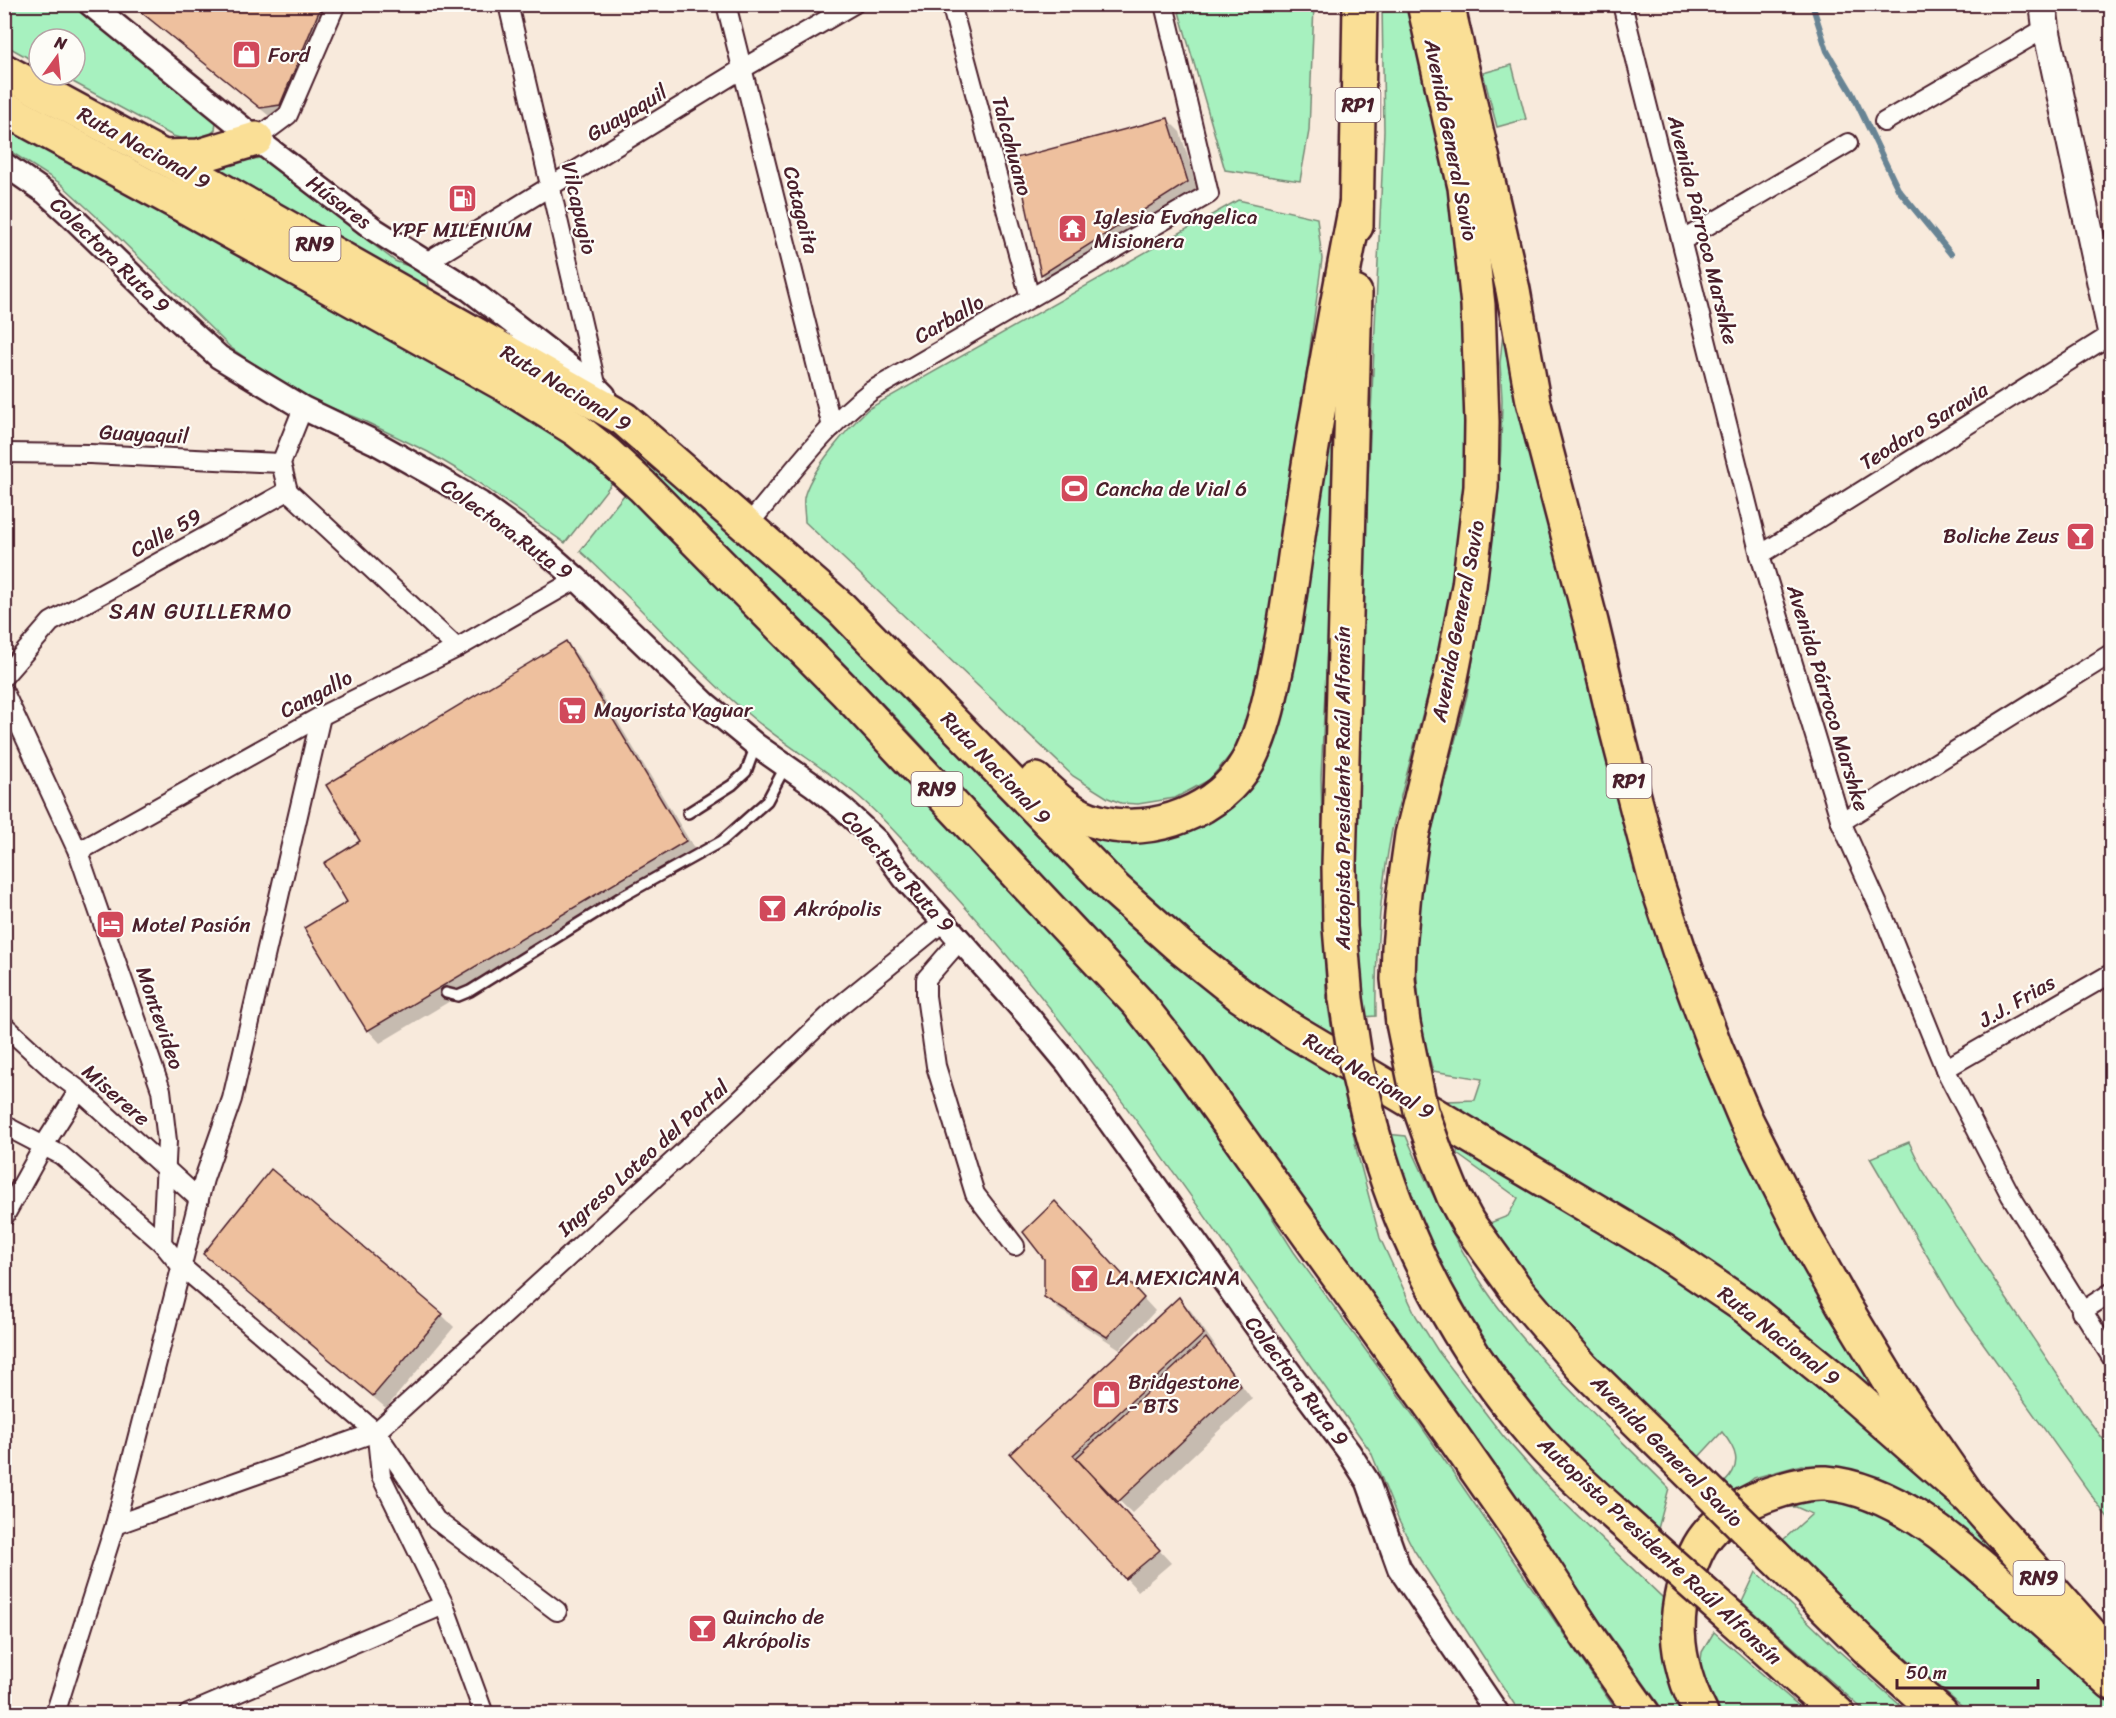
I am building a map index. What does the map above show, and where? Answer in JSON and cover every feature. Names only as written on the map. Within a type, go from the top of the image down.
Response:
[{"type":"highway","name":"RP1","points":[[1356,205],[1360,4]]},
{"type":"highway","name":"Avenida General Savio","points":[[1424,4],[1465,187],[1479,305],[1482,422],[1481,487],[1469,586],[1451,677],[1412,835],[1399,948],[1398,979],[1403,1023],[1421,1111],[1436,1153],[1468,1223],[1518,1292],[1582,1367],[1867,1648],[1941,1713]]},
{"type":"highway","name":"RP1","points":[[1447,4],[1513,290],[1533,400],[1656,881],[1679,950],[1716,1049],[1746,1119],[1804,1235],[1895,1390],[1969,1497]]},
{"type":"highway","name":"Ruta Nacional 9","points":[[4,71],[163,157],[624,419],[841,608],[1116,890],[1179,946],[1232,988],[1335,1057],[1632,1232],[1746,1307],[1844,1386],[1969,1497]]},
{"type":"highway","name":"Ruta Nacional 9","points":[[4,108],[502,382],[577,430],[642,486],[847,693],[1138,1004],[1190,1069],[1454,1438],[1522,1535],[1591,1641],[1643,1713]]},
{"type":"highway","points":[[163,157],[199,156],[256,139]]},
{"type":"highway","points":[[841,608],[881,630],[915,660],[1068,809],[1099,822],[1136,827],[1178,818],[1218,796],[1240,775],[1249,760],[1269,702],[1281,644],[1321,385],[1356,205]]},
{"type":"highway","name":"Autopista Presidente Raúl Alfonsín","points":[[1356,205],[1339,866],[1340,927],[1346,999],[1356,1064],[1386,1177],[1414,1248],[1456,1325],[1485,1370],[1536,1438],[1646,1542],[1832,1710]]},
{"type":"highway","points":[[1701,1713],[1682,1667],[1677,1631],[1683,1589],[1695,1555],[1709,1532],[1738,1509],[1757,1498],[1806,1484],[1826,1483],[1862,1491],[1885,1500],[1920,1520],[1983,1569],[2112,1683]]},
{"type":"highway","name":"RN9","points":[[1969,1497],[2112,1658]]},
{"type":"highway","points":[[1591,1641],[1631,1713]]},
{"type":"main road","points":[[2045,16],[2111,335]]},
{"type":"street","name":"Húsares","points":[[90,4],[256,139],[375,230],[470,290],[597,388],[624,419]]},
{"type":"street","points":[[256,139],[288,115],[336,4]]},
{"type":"street","name":"Vilcapugio","points":[[508,4],[597,388]]},
{"type":"street","name":"Cotagaita","points":[[726,4],[832,427]]},
{"type":"street","name":"Guayaquil","points":[[425,263],[742,69],[854,4]]},
{"type":"street","name":"Talcahuano","points":[[951,4],[1030,298]]},
{"type":"street","name":"Carballo","points":[[747,526],[832,427],[856,403],[881,384],[1209,194],[1164,4]]},
{"type":"street","name":"Avenida Párroco Marshke","points":[[1623,4],[1760,555],[1841,822],[1884,918],[1945,1069],[2011,1196],[2081,1312],[2112,1358]]},
{"type":"street","points":[[1884,122],[2045,16]]},
{"type":"street","points":[[1683,240],[1848,143]]},
{"type":"street","name":"Colectora Ruta 9","points":[[4,164],[46,193],[219,357],[303,408],[374,442],[480,503],[544,550],[706,704],[756,745],[843,809],[877,841],[905,879],[1068,1064],[1276,1354],[1350,1452],[1368,1482],[1399,1568],[1498,1713]]},
{"type":"street","name":"Teodoro Saravia","points":[[1760,555],[2111,335]]},
{"type":"street","points":[[303,408],[281,463],[288,491],[457,648]]},
{"type":"street","name":"Guayaquil","points":[[4,453],[90,454],[281,463]]},
{"type":"street","name":"Calle 59","points":[[4,676],[51,622],[288,491]]},
{"type":"street","name":"Cangallo","points":[[78,852],[321,716],[457,648],[577,579]]},
{"type":"street","points":[[1841,822],[2112,653]]},
{"type":"street","name":"Montevideo","points":[[4,692],[78,852],[161,1090],[167,1141],[162,1243]]},
{"type":"street","points":[[55,1713],[115,1525],[199,1199],[232,1099],[321,716]]},
{"type":"street","name":"Ingreso Loteo del Portal","points":[[376,1432],[737,1103],[837,1008],[943,922]]},
{"type":"street","points":[[960,940],[926,979],[926,996],[936,1066],[975,1194],[1015,1246]]},
{"type":"street","name":"J.J. Frias","points":[[1945,1069],[2112,973]]},
{"type":"street","name":"Miserere","points":[[4,1025],[199,1199]]},
{"type":"street","points":[[4,1217],[44,1145],[79,1090]]},
{"type":"street","points":[[4,1123],[11,1129],[61,1155],[162,1243],[181,1266],[376,1432],[436,1520],[557,1611]]},
{"type":"street","points":[[2081,1312],[2112,1292]]},
{"type":"street","points":[[115,1525],[376,1432]]},
{"type":"street","points":[[376,1432],[381,1476],[444,1605],[484,1713]]},
{"type":"street","points":[[189,1713],[444,1605]]},
{"type":"lane","points":[[688,813],[732,785],[746,772],[756,745]]},
{"type":"lane","points":[[446,993],[458,996],[470,991],[623,896],[722,841],[767,801],[786,766]]},
{"type":"green space","points":[[4,5],[72,5],[205,108],[216,121],[215,130],[204,140],[190,141],[173,136],[82,87],[87,87],[87,27],[27,27],[27,57],[5,45]]},
{"type":"green space","points":[[1177,5],[1314,5],[1309,131],[1300,181],[1225,170]]},
{"type":"green space","points":[[1382,5],[1414,5],[1432,80],[1473,344],[1461,548],[1437,659],[1392,830],[1379,923],[1376,1016],[1362,1017],[1353,918],[1353,728],[1366,523],[1384,131]]},
{"type":"green space","points":[[1512,65],[1526,119],[1497,127],[1483,73]]},
{"type":"green space","points":[[4,125],[540,423],[615,479],[565,543],[470,477],[428,452],[364,421],[300,395],[230,347],[60,183],[5,148]]},
{"type":"green space","points":[[260,158],[395,261],[417,269],[425,275],[429,286],[423,285],[208,166]]},
{"type":"green space","points":[[1238,200],[1317,218],[1322,259],[1275,606],[1258,688],[1239,745],[1209,780],[1175,798],[1138,804],[1121,803],[1108,798],[1073,776],[805,522],[804,498],[807,487],[821,463],[868,409]]},
{"type":"green space","points":[[1504,321],[1636,849],[1910,1430],[1791,1321],[1722,1269],[1569,1175],[1451,1112],[1448,1101],[1475,1100],[1482,1079],[1433,1071],[1421,1030],[1416,965],[1420,902],[1429,842],[1467,695],[1497,513],[1502,400],[1500,363]]},
{"type":"green space","points":[[1345,351],[1332,541],[1321,778],[1326,994],[1333,1037],[1226,963],[1151,900],[1082,831],[1238,792],[1318,512]]},
{"type":"green space","points":[[637,456],[671,475],[1342,1078],[1357,1152],[1380,1238],[1416,1316],[1438,1351],[1503,1436],[1548,1487],[1665,1600],[1690,1713],[1665,1713],[1484,1458],[1058,895],[906,728],[818,637],[662,484]]},
{"type":"green space","points":[[628,490],[762,623],[1148,1037],[1202,1107],[1294,1252],[1421,1426],[1618,1713],[1520,1713],[1414,1550],[1399,1521],[1371,1452],[1156,1147],[1043,999],[921,859],[873,810],[857,795],[767,729],[731,699],[580,551]]},
{"type":"green space","points":[[1386,1134],[1406,1136],[1453,1234],[1474,1271],[1505,1317],[1549,1368],[1669,1488],[1658,1529],[1572,1452],[1505,1372],[1480,1335],[1437,1257]]},
{"type":"green space","points":[[1909,1142],[1922,1169],[2006,1298],[2086,1417],[2111,1449],[2111,1523],[1956,1305],[1870,1158]]},
{"type":"green space","points":[[1458,1143],[1726,1308],[1945,1493],[2049,1608],[1933,1507],[1885,1480],[1837,1468],[1801,1465],[1754,1478],[1735,1493],[1725,1482],[1734,1469],[1736,1457],[1731,1444],[1722,1432],[1695,1461],[1581,1344],[1534,1291],[1487,1224],[1508,1216],[1518,1198],[1457,1154]]},
{"type":"green space","points":[[1791,1495],[1877,1503],[2111,1692],[2111,1713],[1969,1713],[1870,1626],[1783,1540],[1812,1514],[1796,1507],[1776,1507]]},
{"type":"green space","points":[[1756,1572],[1840,1652],[1909,1713],[1867,1713],[1742,1602]]},
{"type":"green space","points":[[1714,1632],[1807,1713],[1721,1713],[1700,1668],[1702,1652]]},
{"type":"building","name":"Ford","points":[[131,4],[322,4],[280,105],[260,108]]},
{"type":"building","name":"Iglesia Evangelica Misionera","points":[[1168,118],[1188,182],[1041,275],[1016,158]]},
{"type":"building","points":[[566,641],[686,841],[367,1031],[304,928],[347,902],[324,863],[360,841],[326,785]]},
{"type":"building","points":[[271,1169],[443,1314],[373,1396],[203,1254]]},
{"type":"building","name":"LA MEXICANA","points":[[1055,1201],[1144,1298],[1107,1337],[1044,1297],[1044,1259],[1023,1232]]},
{"type":"building","name":"Bridgestone - BTS","points":[[1179,1297],[1204,1334],[1073,1455],[1160,1550],[1125,1579],[1010,1454]]},
{"type":"building","points":[[1206,1338],[1241,1386],[1118,1502],[1076,1458]]},
{"type":"waterway","points":[[1812,4],[1827,51],[1852,93],[1898,189],[1951,254]]},
{"type":"place","name":"Ford","points":[[247,55]]},
{"type":"place","name":"YPF MILENIUM","points":[[462,199]]},
{"type":"place","name":"Iglesia Evangelica Misionera","points":[[1073,229]]},
{"type":"place","name":"Cancha de Vial 6","points":[[1075,489]]},
{"type":"place","name":"Boliche Zeus","points":[[2080,536]]},
{"type":"place","name":"Mayorista Yaguar","points":[[573,710]]},
{"type":"place","name":"Akrópolis","points":[[773,909]]},
{"type":"place","name":"Motel Pasión","points":[[111,925]]},
{"type":"place","name":"LA MEXICANA","points":[[1085,1278]]},
{"type":"place","name":"Bridgestone - BTS","points":[[1107,1394]]},
{"type":"place","name":"Quincho de Akrópolis","points":[[702,1629]]},
{"type":"district","name":"SAN GUILLERMO","points":[[201,611]]}]
